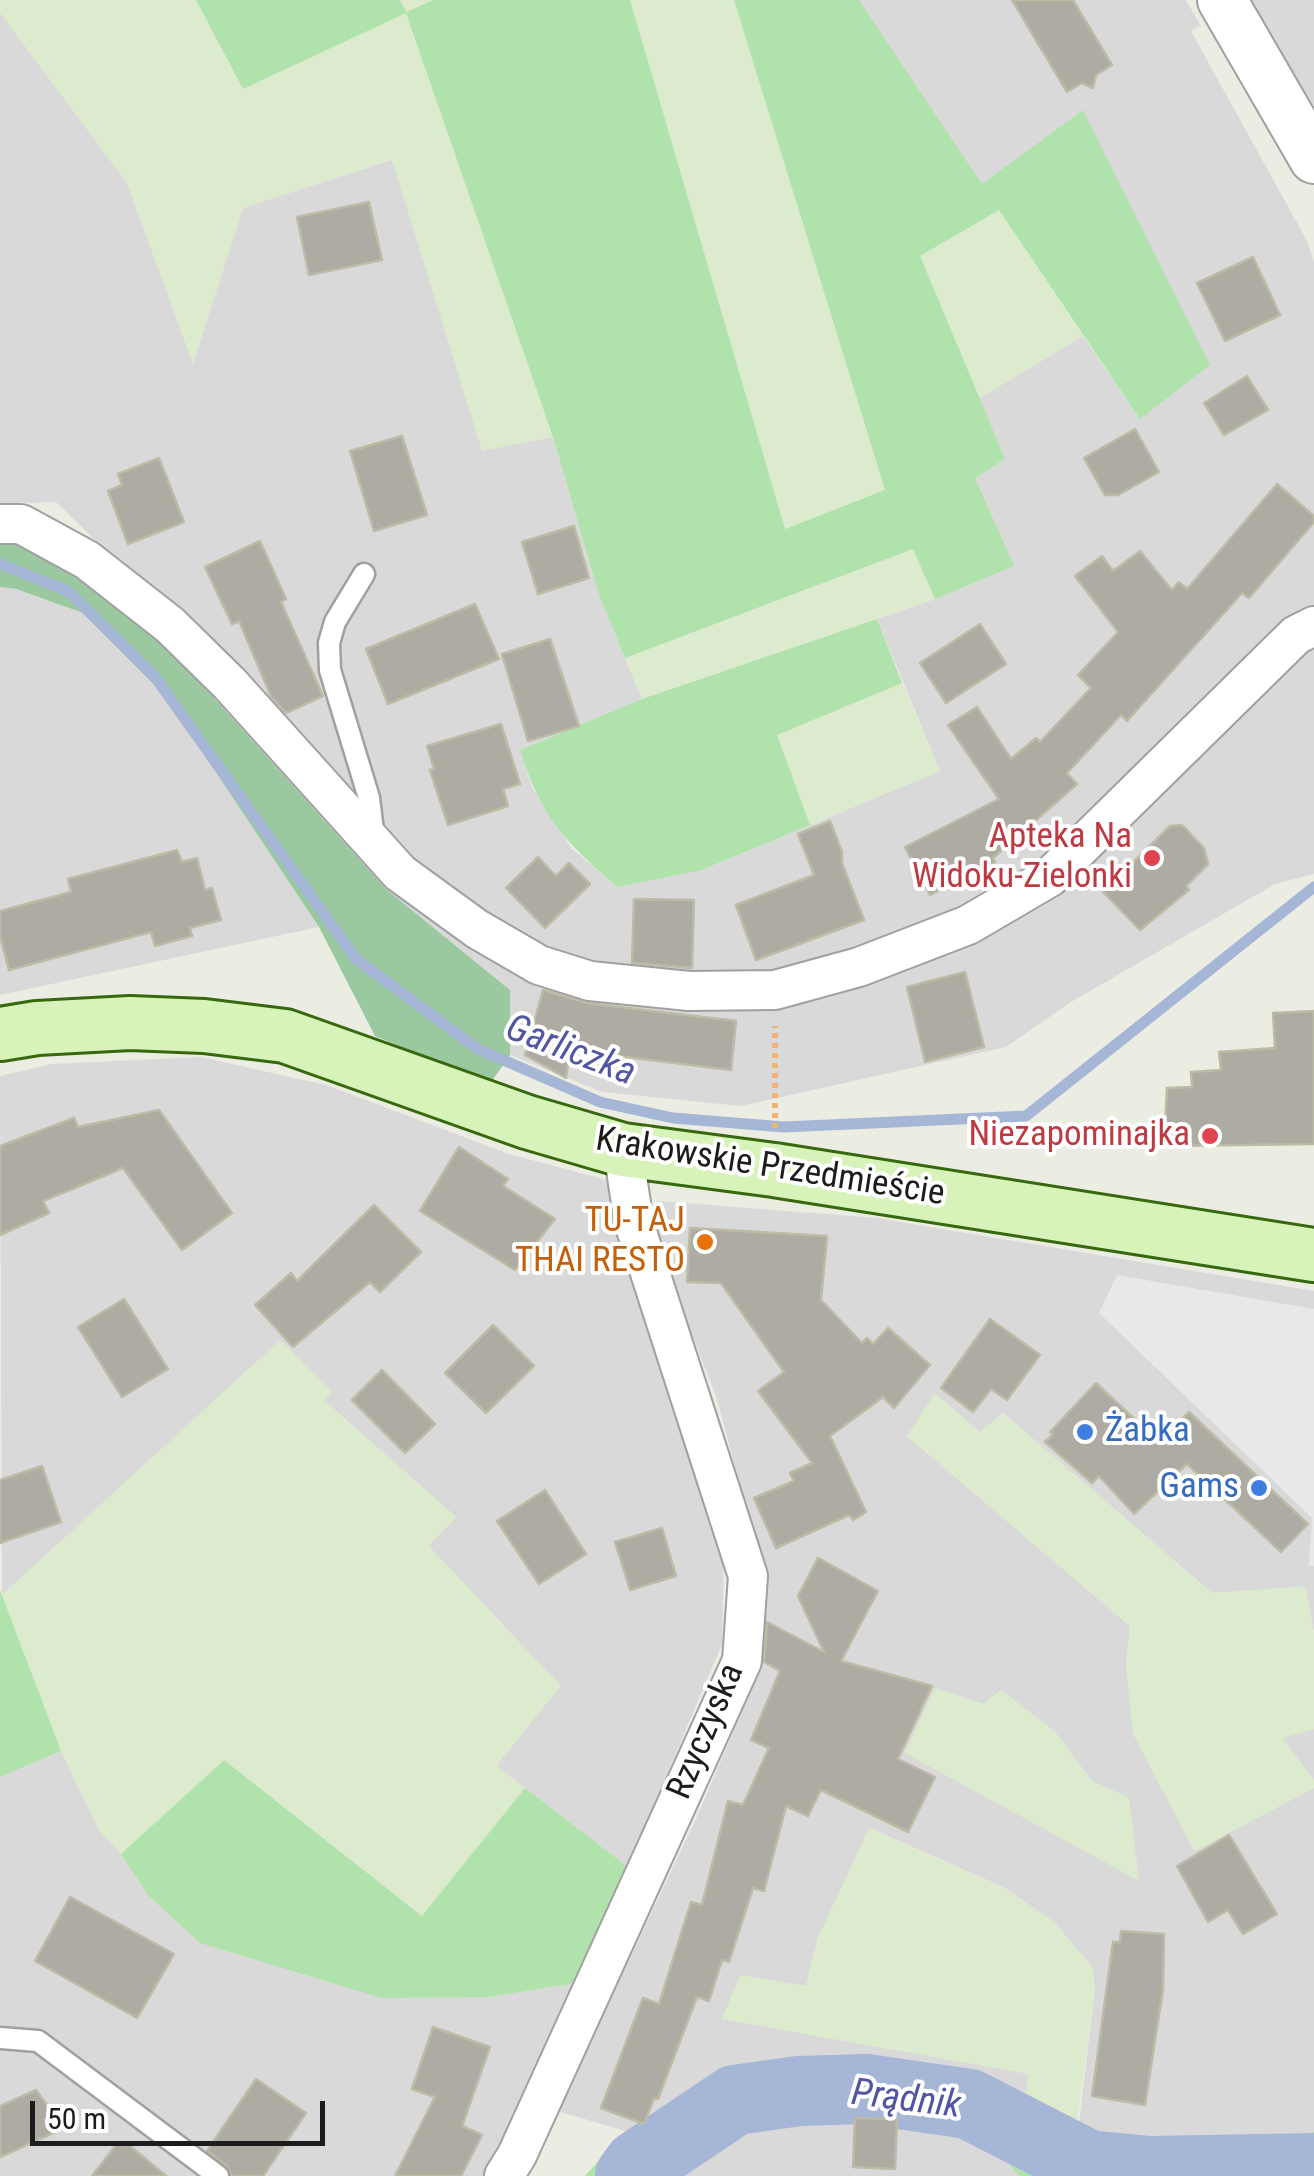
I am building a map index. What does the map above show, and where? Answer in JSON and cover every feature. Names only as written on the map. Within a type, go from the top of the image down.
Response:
[{"type":"main road","name":"Krakowskie Przedmieście","points":[[0,1034],[130,1023],[204,1026],[285,1036],[527,1122],[624,1150],[1314,1255]]},
{"type":"street","points":[[1222,0],[1314,159]]},
{"type":"street","points":[[0,524],[21,524],[87,560],[170,625],[230,684],[400,873],[477,929],[539,965],[590,982],[690,992],[775,990],[859,967],[968,925],[1050,877],[1296,635],[1314,626]]},
{"type":"street","name":"Rzyczyska","points":[[504,2176],[517,2155],[742,1660],[748,1576],[634,1223],[624,1150]]},
{"type":"lane","points":[[364,574],[335,622],[329,644],[330,670],[369,798],[374,840]]},
{"type":"lane","points":[[0,2038],[38,2042],[218,2176]]},
{"type":"path","points":[[775,990],[775,1100]]},
{"type":"shaded area","points":[[859,0],[1186,0],[1201,26],[1191,31],[1307,241],[1314,262],[1314,874],[1275,884],[1071,1002],[1006,1047],[741,1106],[602,1092],[510,1055],[510,990],[386,889],[390,845],[137,581],[56,502],[0,504],[0,10],[127,183],[193,363],[243,208],[393,159],[482,450],[553,437],[599,595],[642,699],[520,750],[532,787],[572,849],[618,887],[702,870],[940,771],[877,619],[935,599],[974,478],[1005,459],[978,399],[1083,336],[1140,419],[1082,111],[982,185]]},
{"type":"shaded area","points":[[1245,0],[1314,0],[1314,106],[1253,17]]},
{"type":"shaded area","points":[[0,587],[83,613],[165,696],[319,927],[0,995]]},
{"type":"shaded area","points":[[201,1057],[326,1085],[509,1154],[607,1180],[724,1556],[722,1644],[628,1867],[496,1766],[560,1686],[428,1546],[456,1517],[323,1400],[331,1391],[281,1341],[2,1595],[0,1076],[51,1064]]},
{"type":"shaded area","points":[[659,1201],[876,1218],[1314,1291],[1314,1633],[1305,1587],[1212,1593],[1003,1413],[981,1432],[907,1436],[1130,1626],[1126,1666],[1194,1851],[1314,1788],[1314,2132],[1253,2145],[1077,2139],[1095,1989],[1092,1967],[1054,1922],[1003,1887],[870,1828],[818,1938],[806,1986],[723,2019],[1030,2074],[1023,2107],[939,2076],[733,2091],[646,2137],[557,2111],[697,1817],[754,1683],[764,1575],[717,1399],[647,1218]],"holes":[[[1001,1690],[1055,1732],[1092,1781],[1129,1798],[905,1753],[984,1705]]]},
{"type":"shaded area","points":[[1117,1275],[1314,1309],[1314,1566],[1309,1565],[1312,1518],[1099,1313]]},
{"type":"shaded area","points":[[1314,1729],[1314,1780],[1281,1738]]},
{"type":"shaded area","points":[[61,1751],[99,1830],[121,1854],[148,1895],[490,1997],[576,1983],[513,2130],[485,2176],[0,2176],[0,1777]]},
{"type":"shaded area","points":[[822,2102],[916,2105],[976,2123],[1019,2176],[674,2176],[668,2166],[758,2113]]},
{"type":"green space","points":[[0,0],[196,0],[243,89],[406,12],[399,0],[433,0],[406,13],[553,437],[482,451],[392,160],[243,208],[193,364],[127,183],[0,13]]},
{"type":"green space","points":[[196,0],[399,0],[407,12],[433,0],[630,0],[785,529],[885,490],[734,0],[859,0],[982,184],[1083,110],[1210,365],[1140,419],[999,210],[920,256],[1005,459],[975,478],[1014,566],[935,599],[913,549],[625,658],[599,595],[553,437],[406,13],[243,89]]},
{"type":"green space","points":[[630,0],[734,0],[885,491],[784,529]]},
{"type":"green space","points":[[999,210],[1083,336],[978,399],[919,256]]},
{"type":"green space","points":[[0,538],[19,538],[96,585],[161,639],[386,889],[510,990],[510,1055],[490,1084],[375,1036],[319,927],[165,696],[83,613],[0,587]]},
{"type":"green space","points":[[913,549],[935,599],[642,699],[625,658]]},
{"type":"green space","points":[[877,619],[902,683],[777,735],[810,825],[702,870],[618,887],[569,842],[536,793],[520,750],[642,699]]},
{"type":"green space","points":[[902,683],[940,771],[810,825],[776,735]]},
{"type":"green space","points":[[280,1340],[332,1391],[324,1400],[456,1517],[429,1546],[561,1686],[496,1765],[525,1788],[423,1916],[224,1760],[121,1854],[99,1830],[61,1751],[2,1595]]},
{"type":"green space","points":[[935,1393],[980,1432],[1003,1413],[1212,1593],[1305,1586],[1314,1633],[1314,1729],[1282,1738],[1314,1780],[1314,1788],[1194,1851],[1133,1734],[1126,1666],[1130,1626],[907,1436]]},
{"type":"green space","points":[[0,1590],[61,1751],[0,1777]]},
{"type":"green space","points":[[935,1688],[984,1704],[1001,1690],[1055,1732],[1092,1781],[1129,1798],[1139,1881],[905,1753]]},
{"type":"green space","points":[[224,1760],[422,1916],[525,1788],[628,1867],[576,1983],[490,1997],[382,1998],[200,1943],[148,1895],[121,1854]]},
{"type":"green space","points":[[869,1828],[1002,1887],[1054,1922],[1092,1967],[1095,1989],[1077,2121],[1023,2107],[1029,2074],[722,2019],[740,1975],[806,1986],[818,1938]]},
{"type":"green space","points":[[841,2070],[939,2076],[1023,2107],[1077,2121],[1077,2139],[1253,2145],[1314,2132],[1314,2176],[1019,2176],[976,2123],[916,2105],[822,2102],[758,2113],[668,2165],[659,2176],[585,2176],[625,2131],[646,2137],[733,2091]]},
{"type":"building","points":[[1012,0],[1073,0],[1112,65],[1096,75],[1093,88],[1082,83],[1067,92]]},
{"type":"building","points":[[369,202],[382,260],[309,275],[297,217]]},
{"type":"building","points":[[1253,257],[1280,315],[1225,341],[1197,283]]},
{"type":"building","points":[[1247,376],[1268,410],[1224,435],[1204,403]]},
{"type":"building","points":[[1135,429],[1159,472],[1118,495],[1105,495],[1084,458]]},
{"type":"building","points":[[402,436],[427,515],[374,531],[350,451]]},
{"type":"building","points":[[159,458],[184,522],[128,544],[108,491],[122,485],[118,474]]},
{"type":"building","points":[[1277,484],[1314,516],[1314,522],[1249,598],[1242,593],[1127,721],[1121,715],[1067,773],[1077,784],[993,858],[995,862],[930,895],[905,847],[999,799],[948,725],[977,707],[1011,759],[1036,738],[1040,742],[1091,688],[1078,675],[1118,632],[1075,576],[1102,556],[1113,571],[1140,551],[1172,590],[1179,582],[1187,589]]},
{"type":"building","points":[[574,526],[589,578],[538,594],[522,542]]},
{"type":"building","points":[[260,541],[286,599],[281,602],[323,696],[286,713],[271,696],[239,621],[232,624],[205,567]]},
{"type":"building","points":[[475,604],[499,659],[388,704],[366,649]]},
{"type":"building","points":[[980,624],[1006,664],[946,703],[920,663]]},
{"type":"building","points":[[550,639],[579,726],[528,741],[502,654]]},
{"type":"building","points":[[501,724],[520,784],[503,789],[508,806],[448,825],[430,770],[434,769],[427,746]]},
{"type":"building","points":[[830,821],[864,920],[756,960],[736,905],[814,875],[798,834]]},
{"type":"building","points":[[1182,825],[1204,848],[1208,864],[1186,886],[1189,890],[1140,930],[1103,892],[1170,826]]},
{"type":"building","points":[[177,850],[182,862],[197,858],[205,890],[212,888],[221,920],[190,928],[192,936],[155,946],[151,932],[9,970],[0,936],[0,911],[71,892],[68,879]]},
{"type":"building","points":[[538,857],[556,876],[569,863],[590,884],[545,928],[506,888]]},
{"type":"building","points":[[634,899],[694,900],[692,968],[632,963]]},
{"type":"building","points":[[965,972],[984,1047],[925,1062],[907,987]]},
{"type":"building","points":[[543,990],[587,1003],[736,1021],[731,1070],[570,1050],[566,1078],[525,1055]]},
{"type":"building","points":[[1314,1011],[1314,1144],[1164,1146],[1167,1088],[1192,1087],[1191,1072],[1221,1070],[1219,1052],[1275,1048],[1273,1013]]},
{"type":"building","points":[[159,1110],[232,1213],[182,1250],[123,1168],[43,1201],[49,1213],[0,1235],[0,1146],[74,1118],[78,1127]]},
{"type":"building","points":[[459,1147],[508,1179],[503,1186],[555,1219],[515,1270],[420,1211]]},
{"type":"building","points":[[374,1205],[421,1252],[380,1292],[370,1282],[293,1347],[255,1305],[291,1273],[297,1281]]},
{"type":"building","points":[[690,1228],[827,1236],[821,1300],[862,1343],[867,1338],[873,1344],[888,1328],[930,1365],[894,1408],[883,1397],[830,1436],[866,1512],[853,1520],[849,1515],[776,1548],[754,1498],[794,1481],[790,1473],[812,1463],[758,1391],[784,1372],[721,1283],[687,1282]]},
{"type":"building","points":[[124,1299],[168,1369],[122,1397],[78,1327]]},
{"type":"building","points":[[990,1319],[1040,1355],[1007,1400],[991,1389],[973,1412],[941,1388]]},
{"type":"building","points":[[493,1325],[534,1366],[486,1413],[445,1373]]},
{"type":"building","points":[[382,1370],[435,1424],[405,1453],[352,1400]]},
{"type":"building","points":[[1096,1383],[1159,1442],[1189,1412],[1308,1524],[1281,1552],[1187,1464],[1134,1514],[1099,1476],[1092,1483],[1045,1442]]},
{"type":"building","points":[[42,1466],[61,1522],[0,1543],[0,1480]]},
{"type":"building","points":[[545,1490],[586,1554],[539,1584],[497,1521]]},
{"type":"building","points":[[662,1528],[676,1576],[630,1590],[615,1542]]},
{"type":"building","points":[[818,1558],[878,1591],[841,1661],[932,1686],[898,1759],[935,1777],[908,1832],[821,1790],[808,1816],[786,1806],[764,1891],[753,1888],[729,1962],[722,1960],[709,2001],[697,1997],[658,2099],[654,2098],[644,2124],[601,2108],[643,1998],[659,2004],[691,1902],[702,1905],[728,1801],[743,1805],[769,1748],[751,1740],[780,1671],[764,1662],[767,1622],[824,1652],[798,1596]]},
{"type":"building","points":[[1229,1835],[1277,1914],[1243,1934],[1228,1910],[1208,1922],[1177,1866]]},
{"type":"building","points":[[70,1897],[174,1954],[137,2018],[35,1961]]},
{"type":"building","points":[[1121,1931],[1164,1934],[1163,1989],[1145,2105],[1092,2096],[1113,1942],[1120,1942]]},
{"type":"building","points":[[433,2027],[490,2047],[462,2126],[482,2135],[461,2176],[395,2176],[435,2097],[412,2089]]},
{"type":"building","points":[[256,2079],[306,2113],[263,2176],[232,2176],[227,2166],[207,2151]]},
{"type":"building","points":[[36,2090],[64,2128],[0,2157],[0,2106]]},
{"type":"building","points":[[855,2118],[897,2119],[895,2169],[853,2167]]},
{"type":"building","points":[[116,2145],[129,2145],[166,2176],[92,2176]]},
{"type":"waterway","name":"Garliczka","points":[[0,564],[68,591],[155,677],[356,959],[478,1049],[600,1102],[673,1118],[784,1127],[1026,1116],[1314,887]]},
{"type":"waterway","name":"Prądnik","points":[[630,2176],[638,2165],[735,2100],[799,2091],[866,2089],[969,2104],[1088,2165],[1150,2171],[1314,2168]]},
{"type":"place","name":"Apteka Na Widoku-Zielonki","points":[[1152,858]]},
{"type":"place","name":"Niezapominajka","points":[[1210,1136]]},
{"type":"place","name":"TU-TAJ THAI RESTO","points":[[705,1242]]},
{"type":"place","name":"Żabka","points":[[1085,1432]]},
{"type":"place","name":"Gams","points":[[1259,1488]]}]
